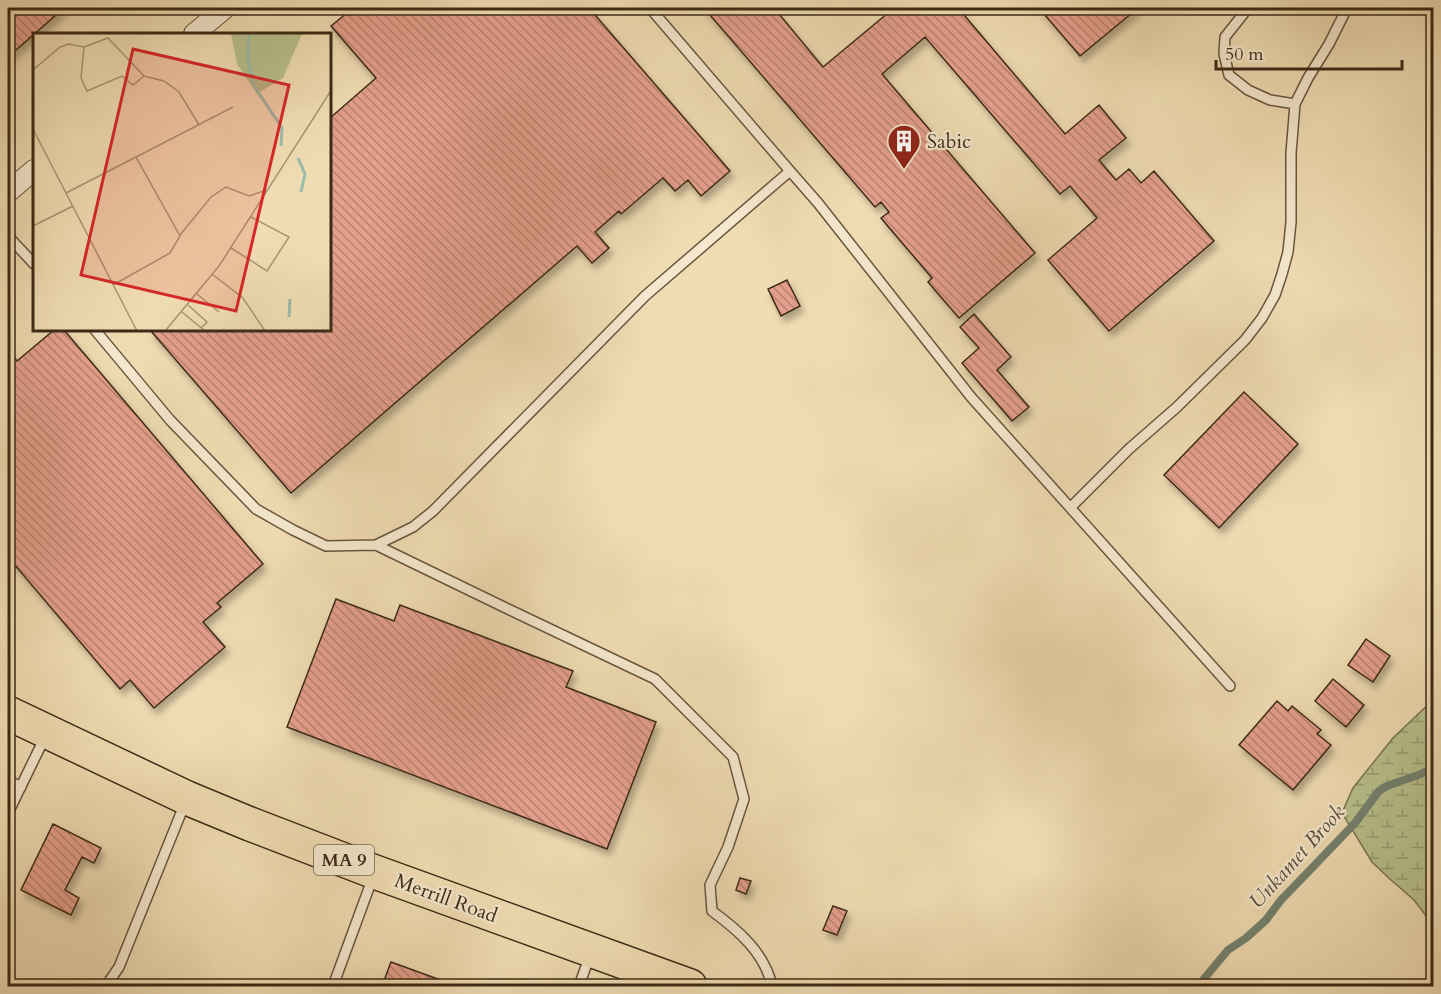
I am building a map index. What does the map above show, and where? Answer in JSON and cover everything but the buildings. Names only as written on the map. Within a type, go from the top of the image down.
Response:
[{"type":"highway","name":"Merrill Road","points":[[8,713],[187,798],[375,872],[690,987]]},
{"type":"street","points":[[195,33],[225,8]]},
{"type":"street","points":[[8,192],[33,171]]},
{"type":"lane","points":[[650,8],[825,212],[971,397],[1230,686]]},
{"type":"lane","points":[[1248,8],[1226,37],[1224,54],[1229,75],[1248,90],[1263,97],[1295,104]]},
{"type":"lane","points":[[1071,507],[1245,340],[1262,318],[1275,295],[1290,237],[1291,153],[1295,104],[1347,8]]},
{"type":"lane","points":[[97,332],[170,420],[256,509],[326,546],[376,545],[413,527],[433,511],[645,296],[790,171]]},
{"type":"lane","points":[[8,236],[33,263]]},
{"type":"lane","points":[[376,545],[656,679],[733,757],[744,799],[728,847],[710,885],[712,910],[732,926],[756,951],[768,970],[772,987]]},
{"type":"lane","points":[[8,810],[48,733]]},
{"type":"lane","points":[[8,780],[21,787]]},
{"type":"lane","points":[[106,987],[119,967],[187,798]]},
{"type":"lane","points":[[333,987],[375,872]]},
{"type":"lane","points":[[579,987],[591,951]]},
{"type":"green space","points":[[1433,700],[1433,925],[1414,900],[1372,862],[1342,813],[1353,788],[1393,738]]},
{"type":"waterway","name":"Unkamet Brook","points":[[1198,986],[1228,950],[1266,920],[1281,900],[1355,823],[1379,791],[1434,767]]},
{"type":"place","name":"Sabic","points":[[904,170]]}]
